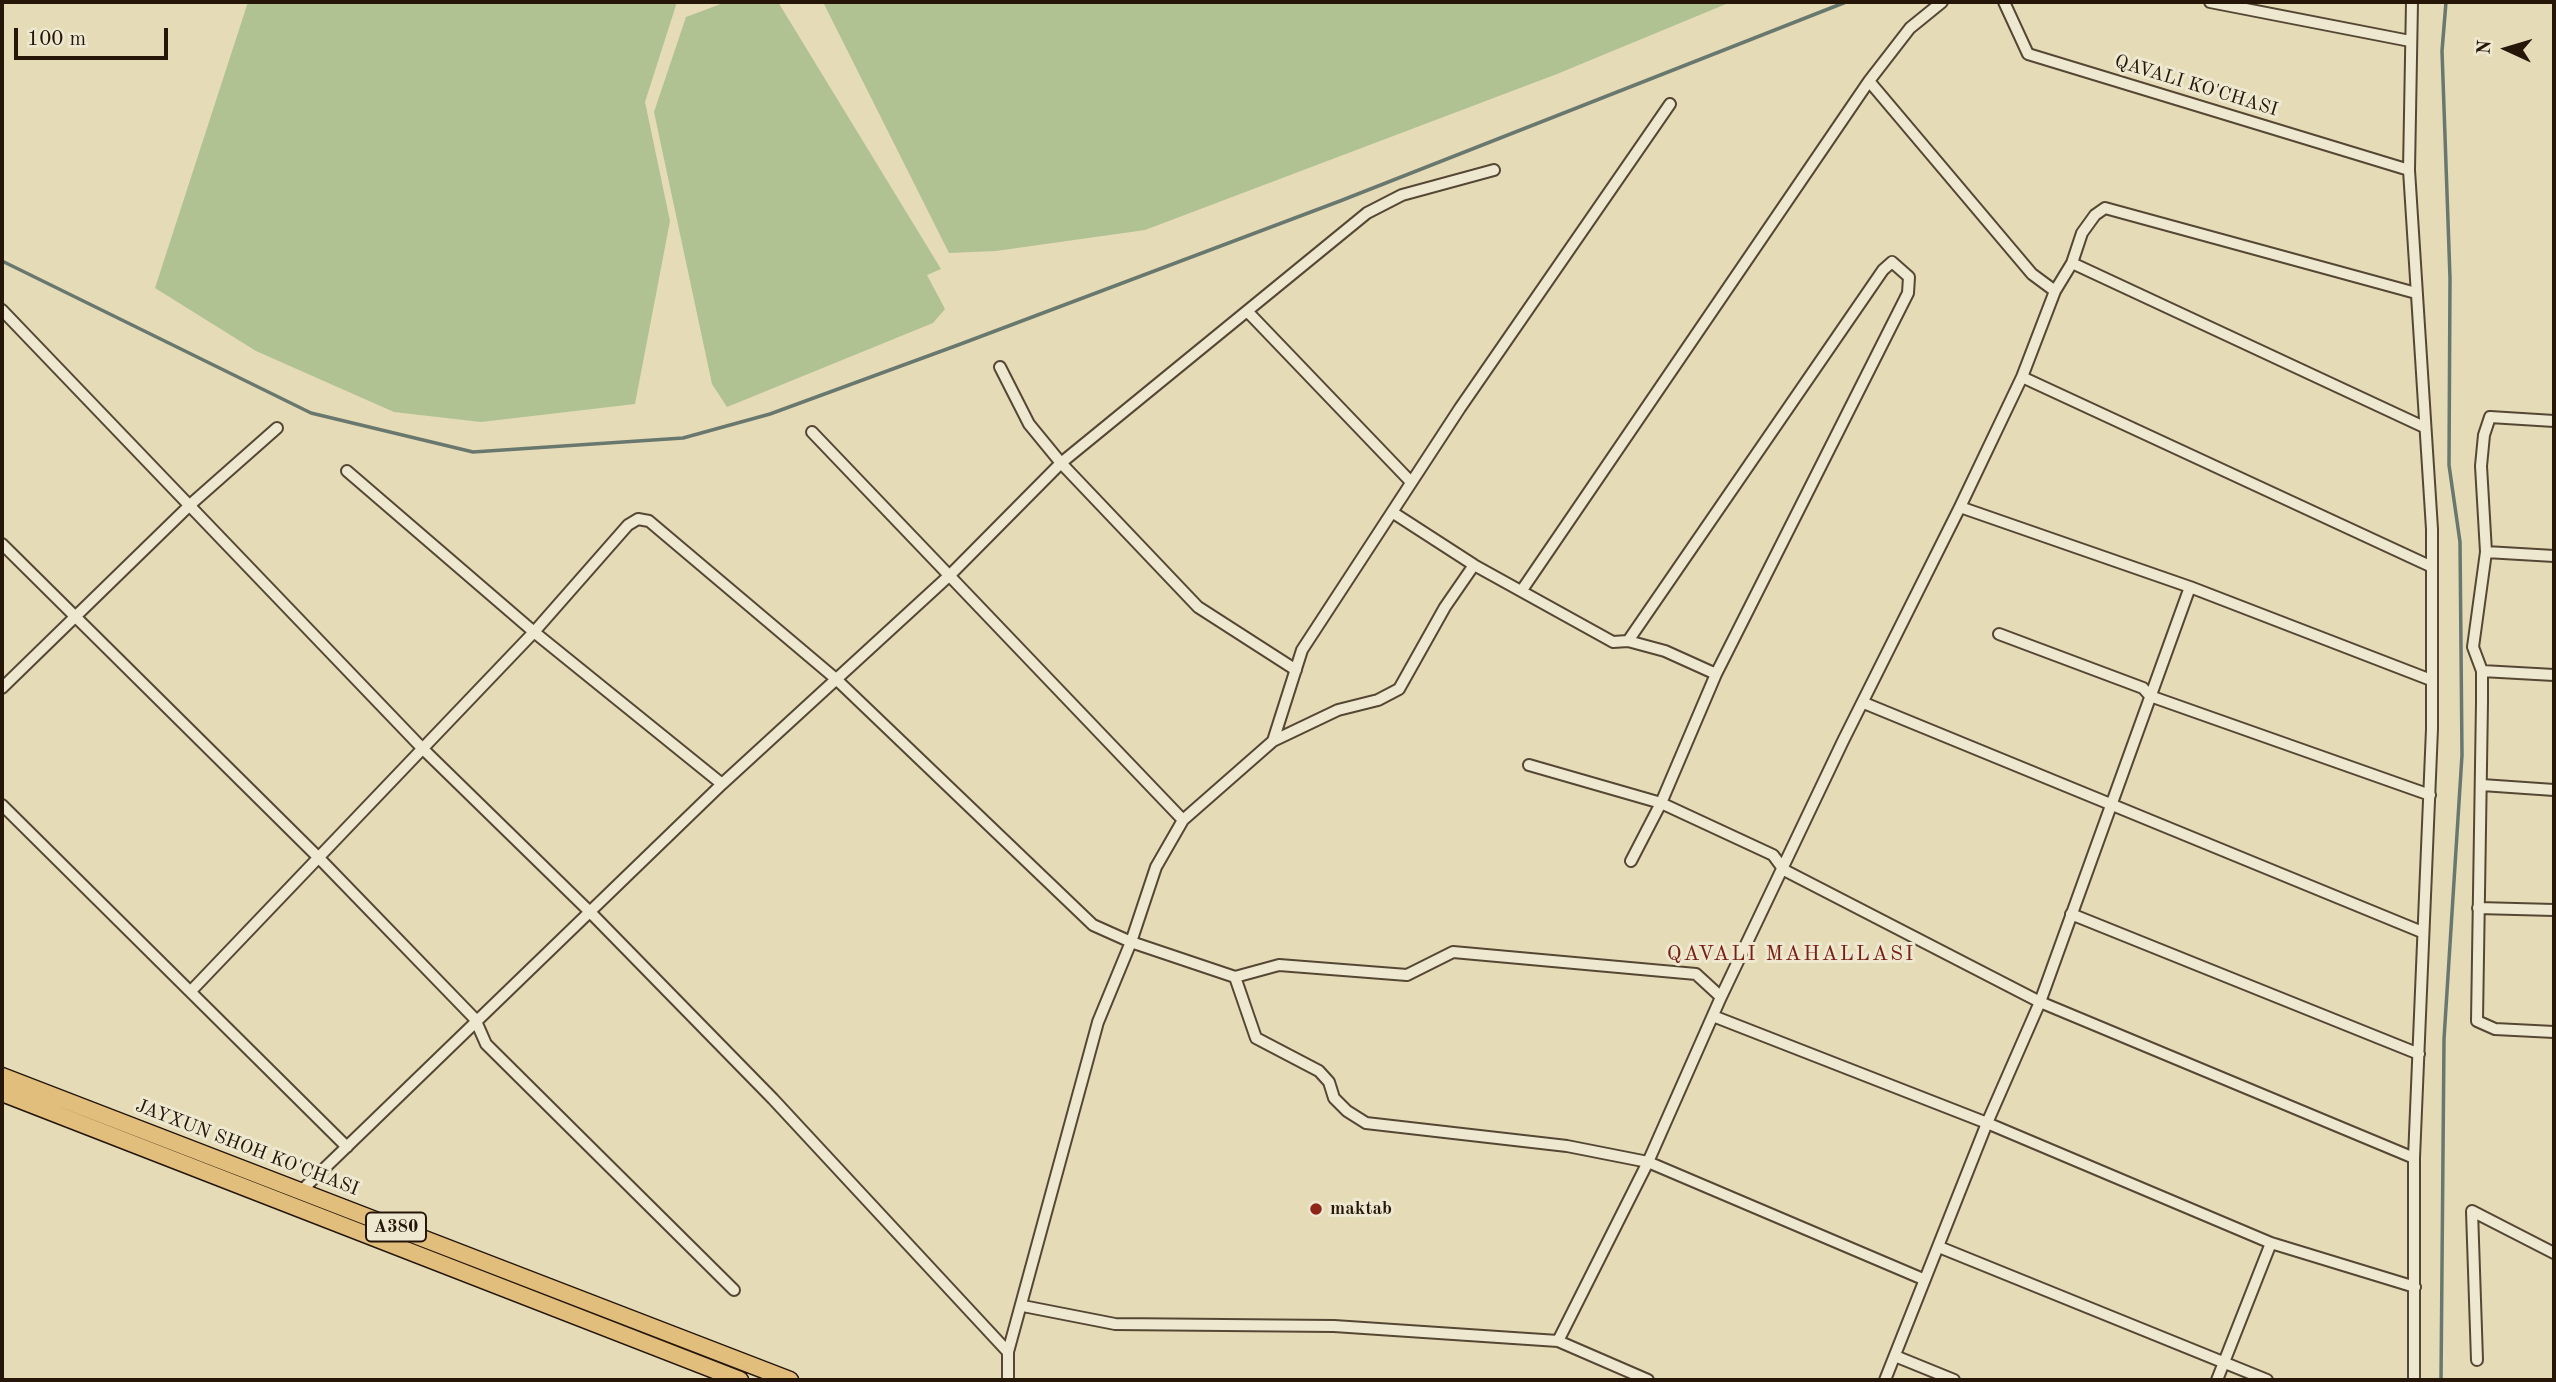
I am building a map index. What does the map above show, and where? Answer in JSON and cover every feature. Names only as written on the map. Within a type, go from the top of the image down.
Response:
[{"type":"highway","name":"JAYXUN SHOH KO'CHASI","points":[[2,1076],[790,1380]]},
{"type":"highway","name":"JAYXUN SHOH KO'CHASI","points":[[2,1093],[740,1380]]},
{"type":"street","points":[[1522,590],[1869,81],[1910,28],[1942,2]]},
{"type":"street","name":"QAVALI KO'CHASI","points":[[2004,2],[2028,54],[2409,170]]},
{"type":"street","points":[[2210,2],[2410,41]]},
{"type":"street","points":[[2412,2],[2409,170],[2432,529],[2430,795],[2414,1158],[2414,1380]]},
{"type":"street","points":[[1869,81],[2032,274],[2054,291]]},
{"type":"street","points":[[1273,741],[1302,650],[1411,482],[1670,104]]},
{"type":"street","points":[[301,1191],[475,1019],[591,913],[722,784],[951,574],[1061,463],[1367,213],[1402,195],[1493,170]]},
{"type":"street","points":[[1558,1341],[1647,1162],[1721,997],[1784,870],[1843,741],[2022,377],[2054,291],[2072,262],[2082,233],[2095,215],[2105,208],[2416,293]]},
{"type":"street","points":[[1628,641],[1883,270],[1892,262],[1909,277],[1908,293],[1716,674],[1661,803],[1631,861]]},
{"type":"street","points":[[2072,262],[2424,427]]},
{"type":"street","points":[[2,310],[191,504],[422,748],[591,913],[774,1099],[1008,1352]]},
{"type":"street","points":[[1247,311],[1411,482]]},
{"type":"street","points":[[1000,367],[1029,424],[1061,463],[1198,607],[1296,670]]},
{"type":"street","points":[[2022,377],[2430,566]]},
{"type":"street","points":[[2554,421],[2490,417],[2484,435],[2481,466],[2486,552],[2473,647],[2482,671],[2476,1021],[2495,1029],[2554,1032]]},
{"type":"street","points":[[2,688],[191,504],[277,428]]},
{"type":"street","points":[[812,432],[951,574],[1183,820]]},
{"type":"street","points":[[347,471],[534,632],[722,784]]},
{"type":"street","points":[[1960,507],[2190,587],[2431,680]]},
{"type":"street","points":[[1392,512],[1474,565],[1613,642],[1628,641],[1665,651],[1716,674]]},
{"type":"street","points":[[191,990],[534,632],[628,525],[638,519],[649,521],[836,679],[1093,925],[1131,943],[1235,977],[1279,965],[1407,975],[1453,952],[1696,974],[1721,997]]},
{"type":"street","points":[[2,544],[319,858],[475,1019],[486,1044],[734,1290]]},
{"type":"street","points":[[2486,552],[2554,556]]},
{"type":"street","points":[[1008,1380],[1008,1352],[1023,1306],[1098,1022],[1131,943],[1156,867],[1183,820],[1273,741],[1338,710],[1378,700],[1399,689],[1445,607],[1474,565]]},
{"type":"street","points":[[1885,1380],[1923,1279],[1939,1247],[1987,1123],[2040,1002],[2190,587]]},
{"type":"street","points":[[2000,634],[2143,688],[2150,696],[2430,795]]},
{"type":"street","points":[[2482,671],[2554,675]]},
{"type":"street","points":[[1864,703],[2422,932]]},
{"type":"street","points":[[1528,765],[1661,803],[1773,855],[1784,870],[2040,1002],[2414,1158]]},
{"type":"street","points":[[2482,785],[2554,790]]},
{"type":"street","points":[[2,805],[347,1147]]},
{"type":"street","points":[[2478,908],[2554,910]]},
{"type":"street","points":[[2071,914],[2419,1054]]},
{"type":"street","points":[[1235,977],[1256,1038],[1319,1071],[1329,1082],[1334,1098],[1347,1111],[1366,1123],[1567,1146],[1647,1162],[1923,1279]]},
{"type":"street","points":[[1713,1016],[1987,1123],[2271,1243],[2415,1287]]},
{"type":"street","points":[[2477,1360],[2472,1211],[2554,1253]]},
{"type":"street","points":[[2217,1380],[2271,1243]]},
{"type":"street","points":[[1939,1247],[2267,1380]]},
{"type":"street","points":[[1023,1306],[1115,1324],[1334,1326],[1558,1341],[1648,1380]]},
{"type":"street","points":[[1895,1356],[1954,1380]]},
{"type":"green space","points":[[248,2],[677,2],[645,102],[670,221],[635,404],[481,422],[394,412],[256,351],[155,288]]},
{"type":"green space","points":[[726,2],[778,2],[941,269],[927,275],[945,309],[933,323],[727,407],[712,384],[654,112],[686,17]]},
{"type":"green space","points":[[823,2],[1731,2],[1557,74],[1145,230],[996,251],[949,253]]},
{"type":"waterway","points":[[2,261],[311,413],[473,452],[683,438],[770,414],[958,345],[1340,201],[1846,2]]},
{"type":"waterway","points":[[2441,1380],[2444,1039],[2462,755],[2460,542],[2449,465],[2450,278],[2442,51],[2446,2]]},
{"type":"waterway","points":[[2,1376],[3,1380]]},
{"type":"place","name":"maktab","points":[[1316,1209]]},
{"type":"district","name":"QAVALI MAHALLASI","points":[[1791,954]]}]
